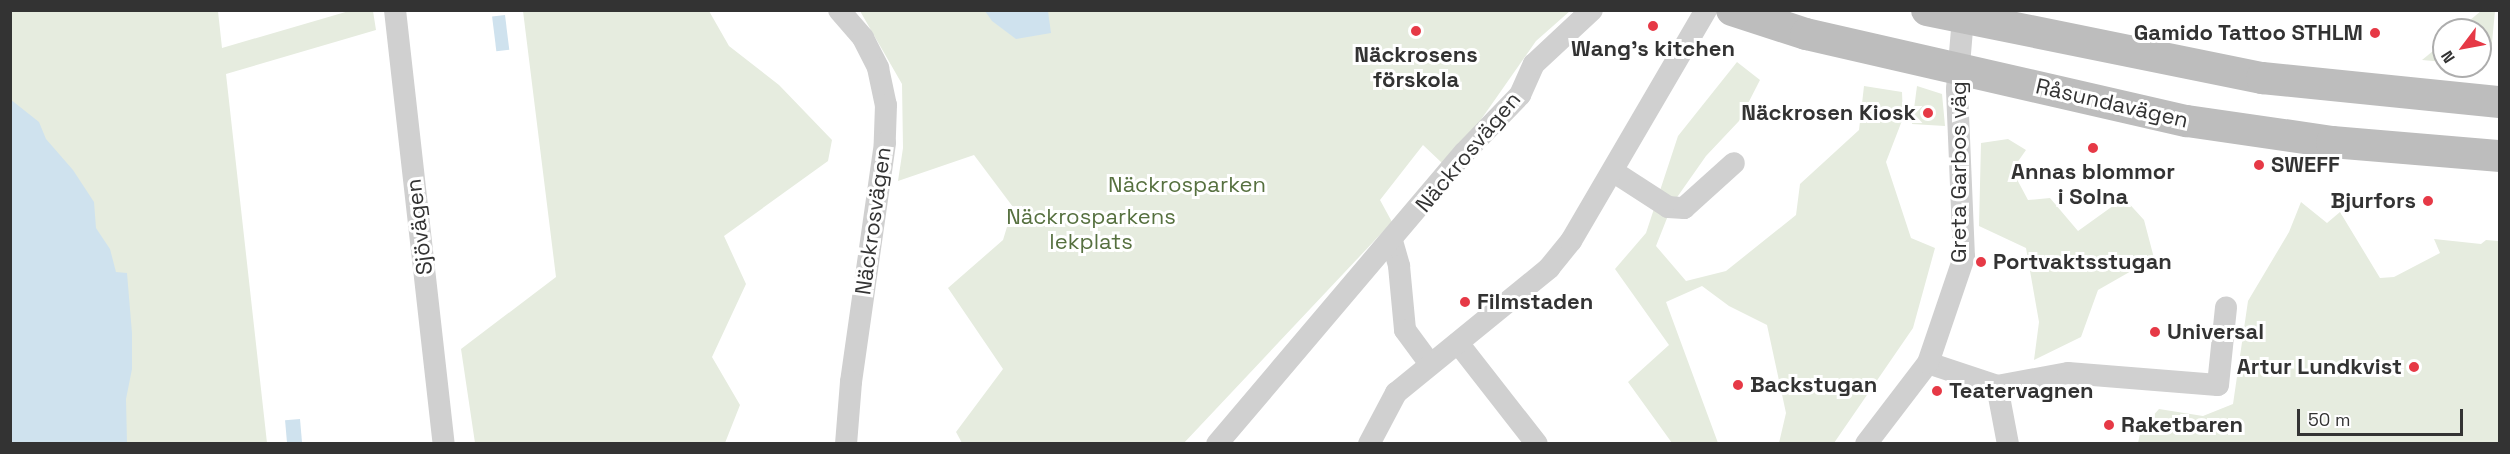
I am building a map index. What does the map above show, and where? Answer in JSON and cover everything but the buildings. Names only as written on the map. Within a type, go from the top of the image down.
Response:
[{"type":"street","name":"Sjövägen","points":[[395,10],[444,444]]},
{"type":"street","name":"Näckrosvägen","points":[[839,10],[863,38],[878,68],[886,105],[885,143],[851,382],[846,444]]},
{"type":"street","name":"Näckrosvägen","points":[[1217,444],[1392,241],[1464,153],[1520,95],[1534,64],[1592,10]]},
{"type":"street","points":[[1369,444],[1396,393],[1550,268],[1614,172],[1706,10]]},
{"type":"street","name":"Råsundavägen","points":[[1732,10],[1806,34],[1959,67],[2187,121],[2332,142],[2499,156]]},
{"type":"street","points":[[1927,10],[2262,78],[2499,102]]},
{"type":"street","name":"Greta Garbos väg","points":[[1866,444],[1928,363],[1964,257],[1959,67],[1963,18]]},
{"type":"street","points":[[1614,172],[1668,207],[1684,208],[1734,163]]},
{"type":"street","points":[[1392,241],[1399,266],[1405,330],[1430,364]]},
{"type":"street","points":[[1928,363],[1997,386],[2068,373],[2218,385],[2226,307]]},
{"type":"street","points":[[1458,343],[1537,444]]},
{"type":"street","points":[[1997,386],[2008,444]]},
{"type":"green space","points":[[10,11],[218,11],[222,48],[349,11],[373,11],[376,30],[226,74],[267,443],[11,443]]},
{"type":"green space","points":[[523,11],[709,11],[729,46],[779,85],[832,140],[828,161],[724,236],[746,284],[712,357],[740,405],[725,443],[475,443],[461,349],[556,277]]},
{"type":"green space","name":"Näckrosparken","points":[[860,11],[1570,11],[1536,41],[1473,131],[1442,163],[1423,145],[1380,200],[1392,222],[1183,444],[962,443],[956,432],[1003,369],[948,288],[1003,240],[1013,207],[974,155],[898,181],[903,148],[902,84]]},
{"type":"green space","points":[[2481,11],[2495,11],[2492,42],[2492,18],[2473,18]]},
{"type":"green space","points":[[2432,52],[2432,61],[2422,60]]},
{"type":"green space","points":[[1737,62],[1760,80],[1739,121],[1706,156],[1673,203],[1656,246],[1686,281],[1726,271],[1796,215],[1800,184],[1859,130],[1864,86],[1902,92],[1903,118],[1886,162],[1911,238],[1935,248],[1913,328],[1834,443],[1779,443],[1786,413],[1767,325],[1729,306],[1702,286],[1666,302],[1718,443],[1672,443],[1628,382],[1669,345],[1615,269],[1646,233],[1678,136]]},
{"type":"green space","points":[[1917,86],[1942,94],[1945,126],[1912,124]]},
{"type":"green space","points":[[2008,139],[2026,150],[2012,170],[2028,200],[2050,198],[2078,231],[2124,198],[2144,220],[2154,258],[2098,290],[2081,337],[2034,360],[2039,322],[2026,248],[1979,226],[1981,143]]},
{"type":"green space","points":[[2301,202],[2327,223],[2340,212],[2380,278],[2394,277],[2440,253],[2434,239],[2481,244],[2486,240],[2499,241],[2499,443],[2138,443],[2141,429],[2159,409],[2203,416],[2233,404],[2248,301],[2289,232]]},
{"type":"water","points":[[985,11],[1048,11],[1051,33],[1016,39],[992,21]]},
{"type":"water","points":[[505,15],[509,50],[496,51],[492,17]]},
{"type":"water","points":[[10,99],[39,122],[46,139],[73,170],[94,202],[96,228],[110,249],[116,272],[127,273],[132,333],[132,369],[126,399],[127,443],[11,443]]},
{"type":"water","points":[[300,419],[302,443],[287,444],[285,420]]},
{"type":"place","name":"Wang's kitchen","points":[[1653,26]]},
{"type":"place","name":"Näckrosens förskola","points":[[1416,31]]},
{"type":"place","name":"Gamido Tattoo STHLM","points":[[2375,33]]},
{"type":"place","name":"Näckrosen Kiosk","points":[[1928,113]]},
{"type":"place","name":"Annas blommor i Solna","points":[[2093,148]]},
{"type":"place","name":"SWEFF","points":[[2259,165]]},
{"type":"place","name":"Bjurfors","points":[[2428,201]]},
{"type":"place","name":"Portvaktsstugan","points":[[1981,262]]},
{"type":"place","name":"Filmstaden","points":[[1465,302]]},
{"type":"place","name":"Universal","points":[[2155,332]]},
{"type":"place","name":"Artur Lundkvist","points":[[2414,367]]},
{"type":"place","name":"Backstugan","points":[[1738,385]]},
{"type":"place","name":"Teatervagnen","points":[[1937,391]]},
{"type":"place","name":"Raketbaren","points":[[2109,425]]},
{"type":"park label","name":"Näckrosparkens lekplats","points":[[1091,228]]}]
